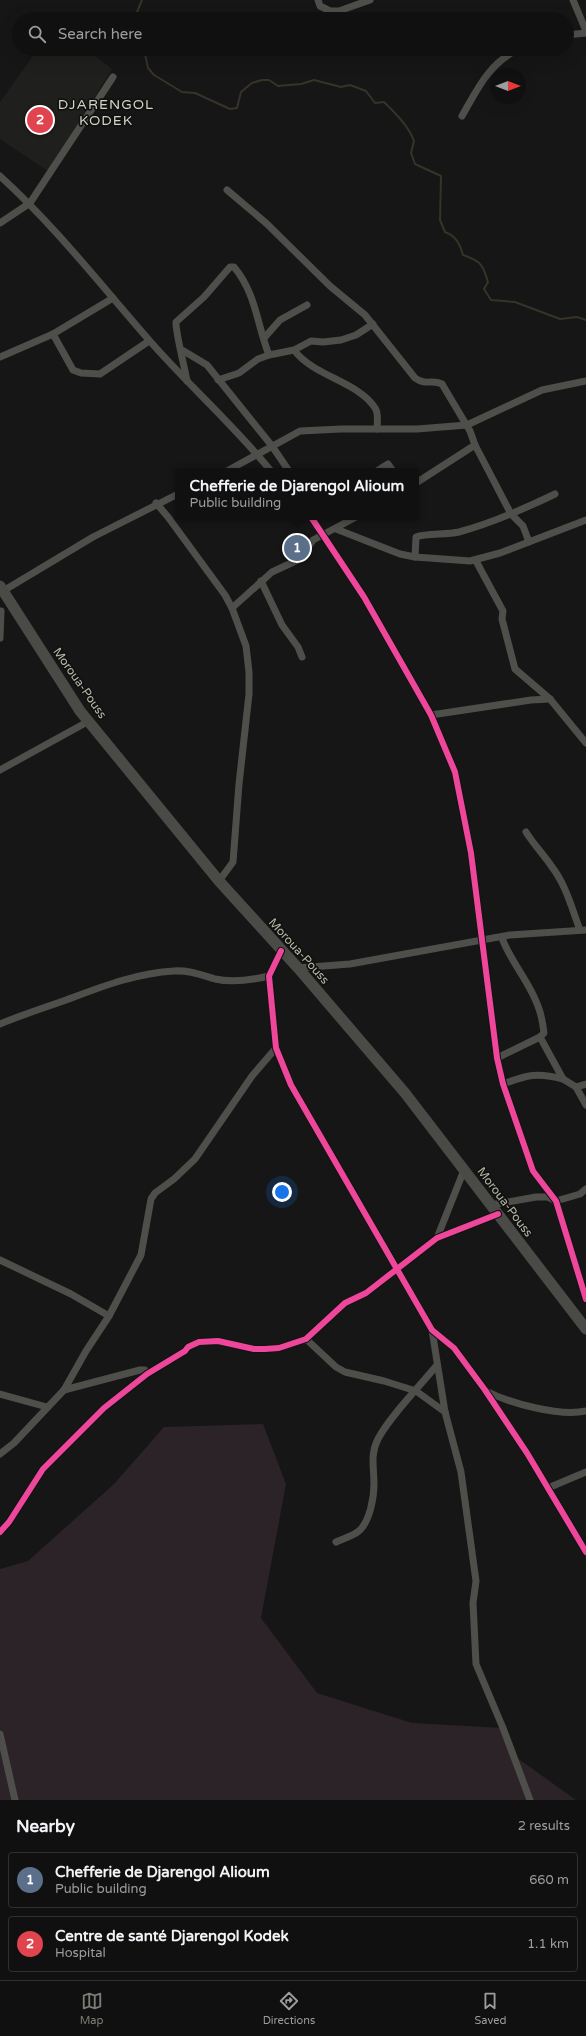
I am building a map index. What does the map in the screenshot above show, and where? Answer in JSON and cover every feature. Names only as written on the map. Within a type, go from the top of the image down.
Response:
[{"type":"main road","name":"Moroua-Pouss","points":[[4,592],[80,711],[219,881],[298,968],[406,1093],[586,1329]]},
{"type":"street","points":[[318,0],[320,6],[334,11],[370,0]]},
{"type":"street","points":[[573,0],[586,32],[574,34]]},
{"type":"street","points":[[462,116],[485,76],[499,60],[506,56]]},
{"type":"street","points":[[0,223],[30,203],[113,77]]},
{"type":"street","points":[[0,176],[30,203],[149,341],[258,455],[269,468]]},
{"type":"street","points":[[227,190],[266,223],[330,286],[365,315],[415,378],[423,383],[438,382],[442,384],[467,425],[474,444],[511,514],[523,526],[529,542]]},
{"type":"street","points":[[187,381],[182,350],[175,328],[176,322],[204,297],[230,267],[234,267],[250,292],[269,354]]},
{"type":"street","points":[[0,357],[52,334],[113,298]]},
{"type":"street","points":[[264,337],[280,320],[307,305]]},
{"type":"street","points":[[218,380],[239,373],[258,359],[269,354],[294,350],[312,341],[323,342],[341,340],[356,335],[373,324]]},
{"type":"street","points":[[52,334],[73,370],[81,374],[100,374],[149,341]]},
{"type":"street","points":[[182,350],[207,365],[288,468]]},
{"type":"street","points":[[294,350],[307,363],[355,390],[375,407],[377,412],[377,429]]},
{"type":"street","points":[[233,468],[295,434],[306,430],[416,429],[467,425],[542,390],[586,381]]},
{"type":"street","points":[[419,480],[474,444]]},
{"type":"street","points":[[381,468],[388,464],[391,468]]},
{"type":"street","points":[[415,557],[416,537],[458,532],[511,514],[555,494]]},
{"type":"street","points":[[0,638],[1,611],[4,592],[62,554],[175,495]]},
{"type":"street","points":[[156,504],[168,517],[220,587],[232,608],[246,646],[249,672],[249,694],[239,784],[233,862],[219,881]]},
{"type":"street","points":[[313,520],[364,597],[431,715],[457,780],[471,853],[497,1058],[503,1084],[533,1172],[556,1201],[586,1299]]},
{"type":"street","points":[[232,608],[261,581],[279,568],[300,559],[308,545],[351,520]]},
{"type":"street","points":[[336,529],[400,554],[415,557],[476,561],[586,520]]},
{"type":"street","points":[[476,561],[503,611],[502,619],[516,669],[550,699],[586,743]]},
{"type":"street","points":[[261,581],[282,625],[298,647],[302,657]]},
{"type":"street","points":[[431,715],[531,700],[550,699]]},
{"type":"street","points":[[0,770],[89,721]]},
{"type":"street","points":[[298,968],[350,964],[482,942],[510,935],[583,930],[553,868],[536,848],[526,832]]},
{"type":"street","points":[[497,1058],[540,1037],[544,1033],[539,1008],[523,976],[508,954],[502,938]]},
{"type":"street","points":[[281,951],[269,976],[276,1048],[291,1085],[432,1330],[458,1352],[485,1390],[524,1448],[586,1552]]},
{"type":"street","points":[[0,1024],[121,980],[145,975],[174,971],[190,972],[215,979],[231,981],[254,980],[269,976]]},
{"type":"street","points":[[540,1037],[562,1079]]},
{"type":"street","points":[[0,1454],[14,1443],[64,1390],[86,1351],[109,1316],[141,1255],[150,1199],[195,1159],[252,1076],[276,1048]]},
{"type":"street","points":[[503,1084],[536,1074],[546,1074],[562,1079],[576,1088],[586,1105]]},
{"type":"street","points":[[576,1088],[586,1084]]},
{"type":"street","points":[[437,1238],[464,1170]]},
{"type":"street","points":[[491,1205],[536,1197],[548,1197],[556,1201],[580,1194],[586,1189]]},
{"type":"street","points":[[0,1532],[9,1522],[43,1469],[104,1408],[147,1374],[185,1351],[188,1347],[199,1342],[218,1341],[254,1349],[265,1349],[279,1348],[306,1339],[345,1303],[366,1293],[437,1238],[498,1214]]},
{"type":"street","points":[[0,1260],[71,1294],[109,1316]]},
{"type":"street","points":[[432,1330],[444,1412],[461,1472],[476,1581],[473,1603],[476,1664],[503,1728],[530,1800]]},
{"type":"street","points":[[306,1339],[331,1364],[345,1372],[384,1381],[416,1391],[444,1412]]},
{"type":"street","points":[[336,1542],[353,1535],[365,1524],[373,1493],[372,1459],[378,1439],[386,1426],[437,1365]]},
{"type":"street","points":[[64,1390],[140,1370],[145,1370],[147,1374]]},
{"type":"street","points":[[485,1390],[506,1400],[559,1413],[586,1411]]},
{"type":"street","points":[[0,1394],[47,1407]]},
{"type":"street","points":[[548,1488],[586,1472]]},
{"type":"street","points":[[0,1734],[15,1800]]},
{"type":"shaded area","points":[[33,56],[95,56],[112,69],[48,171],[0,139],[0,102]]},
{"type":"shaded area","points":[[263,1424],[286,1484],[261,1618],[317,1693],[412,1723],[503,1728],[513,1755],[576,1800],[0,1800],[0,1569],[28,1561],[114,1484],[164,1427]]},
{"type":"waterway","points":[[137,12],[142,0]]},
{"type":"waterway","points":[[145,56],[148,68],[154,75],[182,92],[195,93],[230,109],[237,108],[241,92],[252,83],[262,80],[269,80],[278,86],[301,84],[314,80],[341,87],[350,85],[366,91],[375,103],[384,102],[408,130],[414,141],[411,153],[415,164],[441,176],[440,220],[445,232],[457,241],[463,255],[474,259],[485,271],[488,282],[484,289],[491,300],[515,302],[560,319],[577,317],[586,320]]},
{"type":"cycle path","points":[[313,520],[364,597],[431,715],[455,772],[471,853],[497,1058],[503,1084],[533,1171],[556,1201],[586,1299]]},
{"type":"cycle path","points":[[281,951],[269,976],[276,1048],[291,1085],[432,1330],[454,1348],[485,1390],[527,1453],[586,1552]]},
{"type":"cycle path","points":[[0,1532],[9,1522],[43,1469],[104,1408],[147,1374],[185,1351],[188,1347],[199,1342],[218,1341],[254,1349],[265,1349],[279,1348],[306,1339],[345,1303],[366,1293],[437,1238],[498,1214]]},
{"type":"place","name":"Centre de santé Djarengol Kodek","points":[[40,120]]},
{"type":"place","name":"Chefferie de Djarengol Alioum","points":[[297,548]]},
{"type":"district","name":"DJARENGOL KODEK","points":[[106,112]]}]
